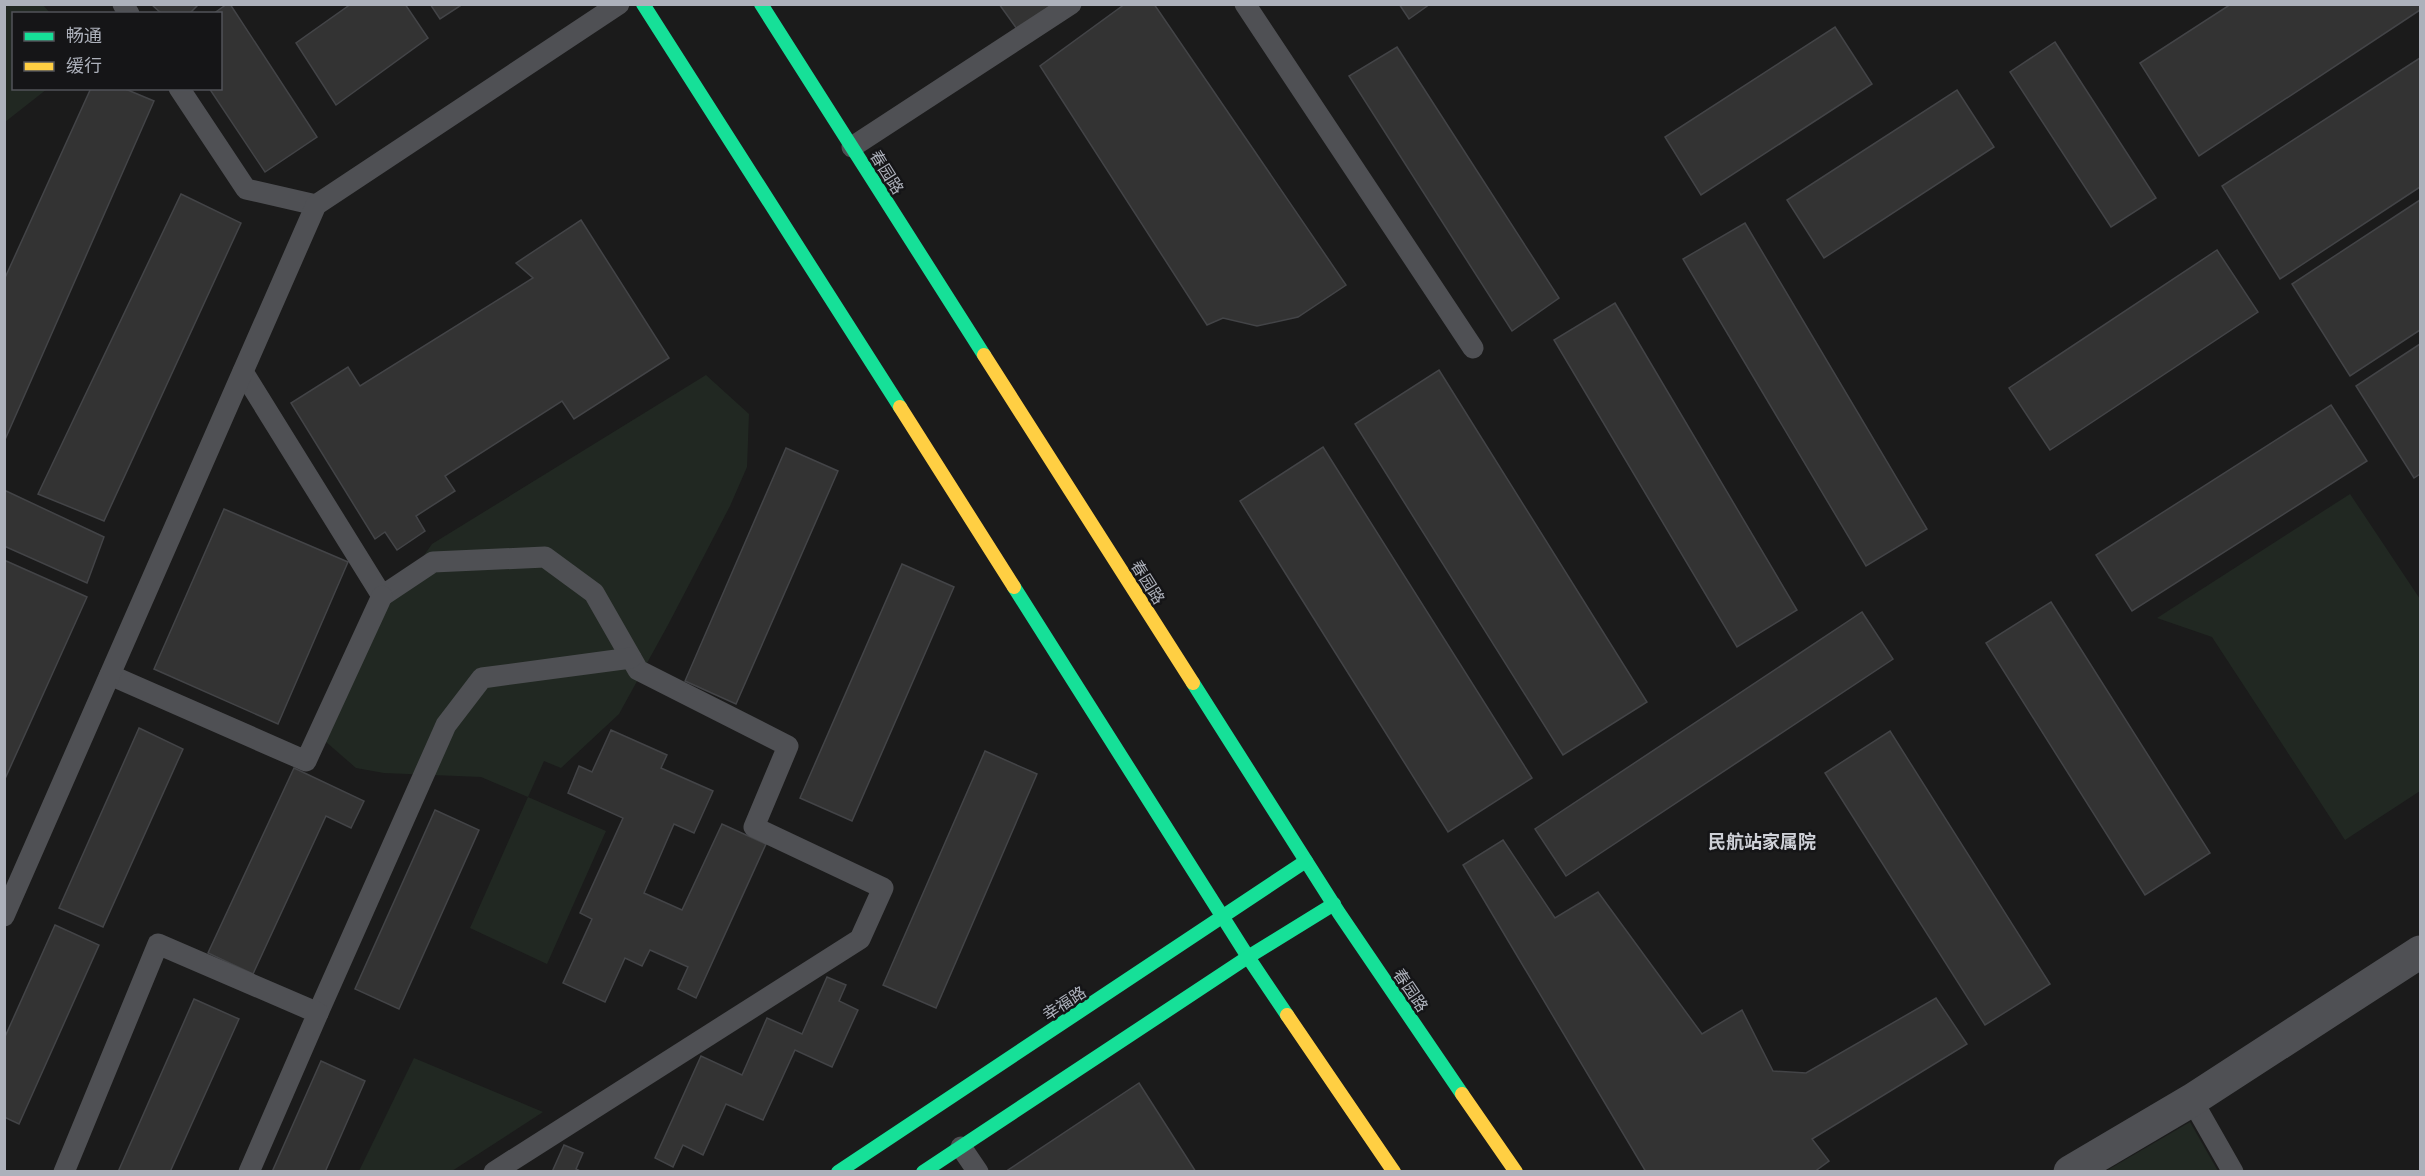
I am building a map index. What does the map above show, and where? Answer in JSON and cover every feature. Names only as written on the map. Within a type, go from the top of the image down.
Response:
[{"type":"main road","points":[[643,4],[1248,957],[1394,1172]]},
{"type":"main road","name":"春园路","points":[[761,4],[1306,861],[1516,1172]]},
{"type":"main road","name":"幸福路","points":[[838,1172],[1306,861]]},
{"type":"main road","points":[[924,1172],[1248,957],[1334,904]]},
{"type":"street","points":[[2070,1172],[2192,1100],[2421,952]]},
{"type":"lane","points":[[4,916],[316,205],[619,4]]},
{"type":"lane","points":[[852,147],[1071,4]]},
{"type":"lane","points":[[1245,4],[1473,348]]},
{"type":"lane","points":[[180,90],[246,189],[316,205]]},
{"type":"lane","points":[[243,372],[381,596]]},
{"type":"lane","points":[[110,675],[306,761],[381,596],[433,562],[545,557],[594,593],[638,670],[788,746],[754,826],[883,888],[860,939],[494,1172]]},
{"type":"lane","points":[[249,1172],[446,725],[482,678],[631,658]]},
{"type":"lane","points":[[64,1172],[158,944],[318,1013]]},
{"type":"lane","points":[[2192,1100],[2233,1172]]},
{"type":"lane","points":[[961,1147],[978,1172]]},
{"type":"shaded area","points":[[5,4],[43,5],[49,12],[12,12],[12,90],[46,90],[5,122]]},
{"type":"shaded area","points":[[706,375],[749,414],[747,467],[730,506],[619,714],[561,768],[544,761],[528,797],[481,777],[384,773],[356,768],[318,735],[355,654],[432,544]]},
{"type":"shaded area","points":[[2350,494],[2420,599],[2420,791],[2345,840],[2212,637],[2157,618]]},
{"type":"shaded area","points":[[528,797],[606,831],[547,964],[470,928]]},
{"type":"shaded area","points":[[414,1058],[543,1112],[452,1171],[359,1171]]},
{"type":"shaded area","points":[[2190,1122],[2218,1171],[2106,1171]]},
{"type":"building","points":[[151,4],[199,4],[191,12],[160,12]]},
{"type":"building","points":[[230,4],[317,137],[265,172],[210,90],[222,90],[222,12],[216,12]]},
{"type":"building","points":[[351,4],[405,4],[428,38],[336,105],[296,43]]},
{"type":"building","points":[[430,4],[463,4],[440,19]]},
{"type":"building","points":[[999,4],[1053,4],[1017,29]]},
{"type":"building","points":[[1125,4],[1154,4],[1346,285],[1298,317],[1257,326],[1223,318],[1207,325],[1040,66]]},
{"type":"building","points":[[1399,4],[1430,4],[1409,19]]},
{"type":"building","points":[[2231,4],[2420,4],[2420,10],[2199,156],[2140,63]]},
{"type":"building","points":[[1835,27],[1872,84],[1701,195],[1665,137]]},
{"type":"building","points":[[2055,42],[2156,198],[2111,227],[2010,72]]},
{"type":"building","points":[[1397,47],[1559,298],[1512,331],[1349,76]]},
{"type":"building","points":[[2420,58],[2420,187],[2280,279],[2222,186]]},
{"type":"building","points":[[90,90],[128,90],[154,101],[4,442],[4,280]]},
{"type":"building","points":[[1957,90],[1994,147],[1824,258],[1787,200]]},
{"type":"building","points":[[181,194],[241,223],[104,521],[38,494]]},
{"type":"building","points":[[2420,200],[2420,330],[2350,376],[2292,284]]},
{"type":"building","points":[[581,220],[669,358],[574,419],[562,401],[445,476],[455,491],[416,516],[425,531],[397,550],[385,532],[375,539],[291,403],[348,367],[360,386],[533,278],[516,263]]},
{"type":"building","points":[[1745,223],[1927,529],[1866,566],[1683,259]]},
{"type":"building","points":[[2217,250],[2258,312],[2050,450],[2009,388]]},
{"type":"building","points":[[1615,303],[1797,610],[1737,647],[1554,340]]},
{"type":"building","points":[[2420,344],[2420,474],[2414,478],[2356,386]]},
{"type":"building","points":[[1439,370],[1647,702],[1563,755],[1355,424]]},
{"type":"building","points":[[2331,405],[2367,461],[2132,611],[2096,555]]},
{"type":"building","points":[[1323,447],[1532,778],[1448,832],[1240,501]]},
{"type":"building","points":[[786,448],[838,471],[736,704],[685,681]]},
{"type":"building","points":[[4,490],[104,537],[87,583],[4,546]]},
{"type":"building","points":[[224,509],[348,562],[278,724],[154,669]]},
{"type":"building","points":[[4,560],[87,597],[4,781]]},
{"type":"building","points":[[902,564],[954,587],[852,821],[800,798]]},
{"type":"building","points":[[2051,602],[2210,853],[2145,895],[1986,643]]},
{"type":"building","points":[[1862,612],[1893,659],[1566,876],[1535,829]]},
{"type":"building","points":[[139,728],[183,749],[103,927],[59,908]]},
{"type":"building","points":[[611,730],[667,755],[661,768],[713,791],[694,833],[674,824],[644,893],[682,910],[722,824],[766,844],[696,998],[678,989],[688,967],[650,950],[642,966],[625,958],[605,1002],[563,983],[592,919],[580,913],[623,818],[568,793],[579,766],[592,772]]},
{"type":"building","points":[[1890,731],[2050,984],[1985,1025],[1825,773]]},
{"type":"building","points":[[985,751],[1037,774],[936,1008],[883,985]]},
{"type":"building","points":[[294,768],[364,801],[351,828],[326,816],[253,974],[208,953]]},
{"type":"building","points":[[435,810],[479,830],[399,1009],[355,989]]},
{"type":"building","points":[[1503,840],[1555,918],[1598,892],[1702,1034],[1742,1010],[1773,1071],[1806,1073],[1936,998],[1967,1044],[1812,1139],[1829,1161],[1814,1172],[1646,1172],[1463,865]]},
{"type":"building","points":[[55,925],[99,945],[19,1124],[4,1117],[4,1039]]},
{"type":"building","points":[[827,977],[846,985],[839,1001],[858,1010],[832,1067],[795,1050],[763,1120],[726,1104],[703,1155],[683,1145],[673,1167],[655,1158],[701,1056],[742,1075],[767,1018],[802,1034]]},
{"type":"building","points":[[194,999],[239,1019],[170,1172],[118,1172]]},
{"type":"building","points":[[321,1061],[365,1081],[325,1172],[272,1172]]},
{"type":"building","points":[[1139,1083],[1196,1172],[1005,1172]]},
{"type":"building","points":[[564,1145],[583,1153],[576,1169],[582,1172],[552,1172]]},
{"type":"traffic: fast","points":[[643,4],[900,407]]},
{"type":"traffic: fast","points":[[761,4],[984,355]]},
{"type":"traffic: fast","points":[[1014,587],[1287,1015]]},
{"type":"traffic: fast","points":[[1193,683],[1339,913],[1462,1094]]},
{"type":"traffic: fast","points":[[838,1172],[1306,861]]},
{"type":"traffic: fast","points":[[923,1172],[1248,957],[1334,904]]},
{"type":"traffic: slow","points":[[984,355],[1193,683]]},
{"type":"traffic: slow","points":[[900,407],[1014,587]]},
{"type":"traffic: slow","points":[[1287,1015],[1394,1172]]},
{"type":"traffic: slow","points":[[1462,1094],[1516,1172]]},
{"type":"district","name":"民航站家属院","points":[[1762,842]]}]
